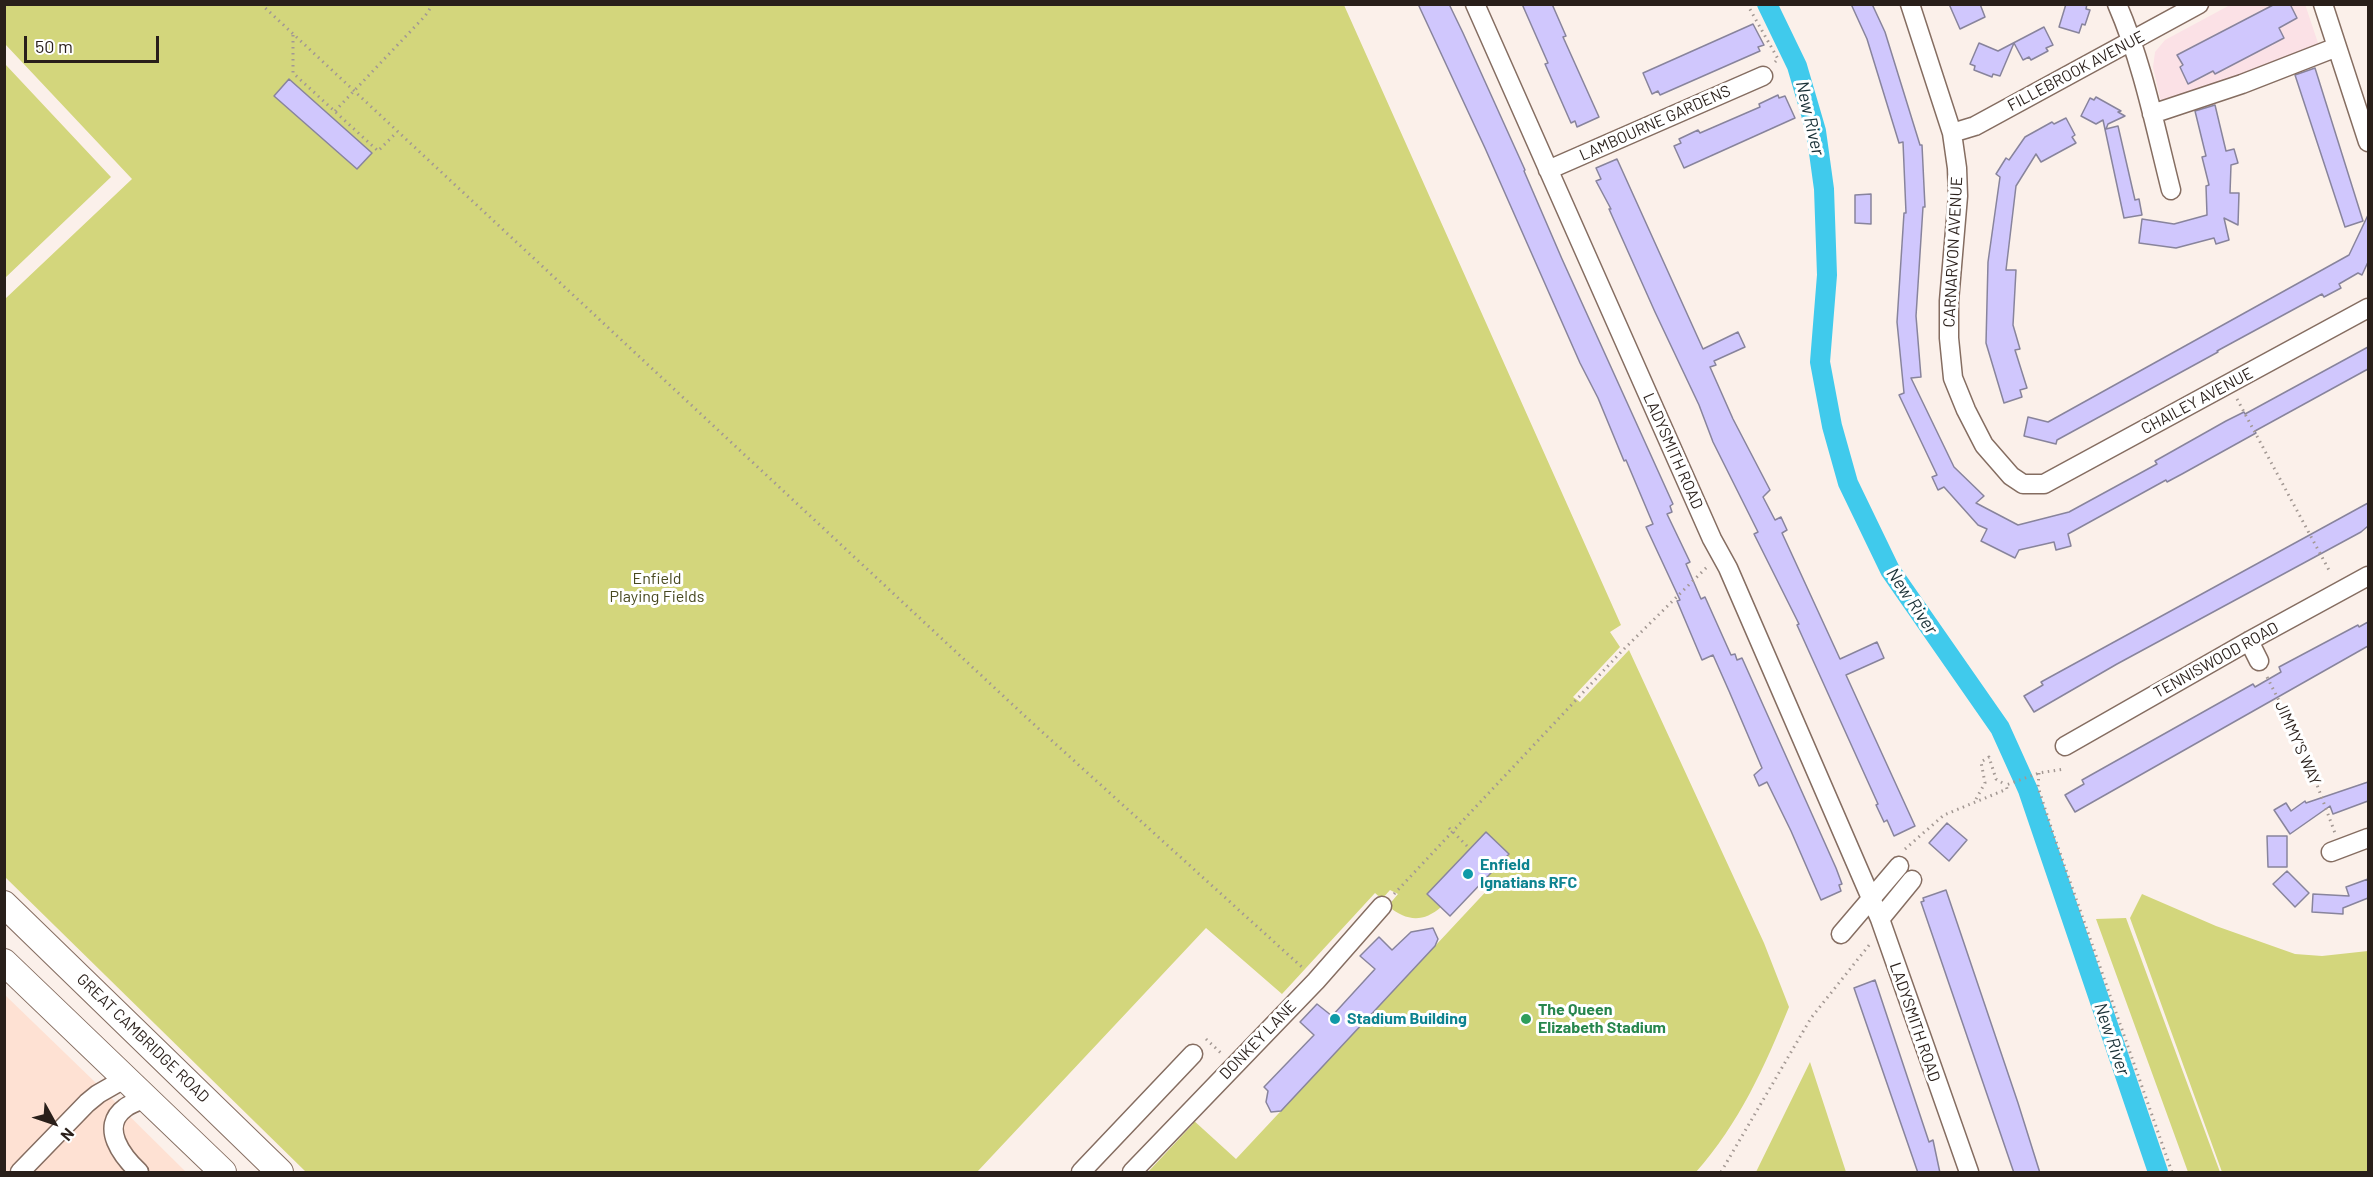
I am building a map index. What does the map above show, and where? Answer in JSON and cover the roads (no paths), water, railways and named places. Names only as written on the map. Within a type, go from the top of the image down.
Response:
[{"type":"highway","name":"GREAT CAMBRIDGE ROAD","points":[[4,904],[280,1173]]},
{"type":"highway","points":[[4,962],[223,1173]]},
{"type":"street","name":"LADYSMITH ROAD","points":[[1475,4],[1712,539],[1728,568],[1871,898],[1969,1173]]},
{"type":"street","name":"CARNARVON AVENUE","points":[[1910,4],[1952,133],[1958,196],[1949,301],[1949,338],[1953,378],[1984,445],[2011,476],[2023,484]]},
{"type":"street","points":[[2117,4],[2133,41],[2146,85],[2171,190]]},
{"type":"street","name":"FILLEBROOK AVENUE","points":[[1952,133],[1975,126],[2199,4]]},
{"type":"street","points":[[2323,4],[2368,142]]},
{"type":"street","points":[[2152,114],[2242,84],[2337,47]]},
{"type":"street","name":"LAMBOURNE GARDENS","points":[[1548,170],[1763,76]]},
{"type":"street","name":"CHAILEY AVENUE","points":[[2023,484],[2044,484],[2368,308]]},
{"type":"street","name":"TENNISWOOD ROAD","points":[[2065,746],[2368,576]]},
{"type":"street","points":[[2249,641],[2259,661]]},
{"type":"street","points":[[2336,850],[2368,838]]},
{"type":"street","points":[[1841,934],[1900,859]]},
{"type":"street","points":[[1881,924],[1912,879]]},
{"type":"street","name":"DONKEY LANE","points":[[1132,1173],[1316,981],[1382,906]]},
{"type":"street","points":[[1081,1173],[1193,1054]]},
{"type":"street","points":[[20,1173],[87,1103],[126,1078]]},
{"type":"street","points":[[139,1173],[119,1150],[114,1130],[115,1121],[123,1109],[147,1098]]},
{"type":"waterway","name":"New River","points":[[1767,4],[1797,66],[1816,131],[1824,189],[1827,275],[1820,362],[1832,426],[1848,483],[1890,570],[2000,728],[2028,790],[2158,1172]]},
{"type":"place","name":"Enfield Ignatians RFC","points":[[1468,874]]},
{"type":"place","name":"Stadium Building","points":[[1335,1019]]},
{"type":"place","name":"The Queen Elizabeth Stadium","points":[[1526,1019]]},
{"type":"park label","name":"Enfield Playing Fields","points":[[657,588]]}]
